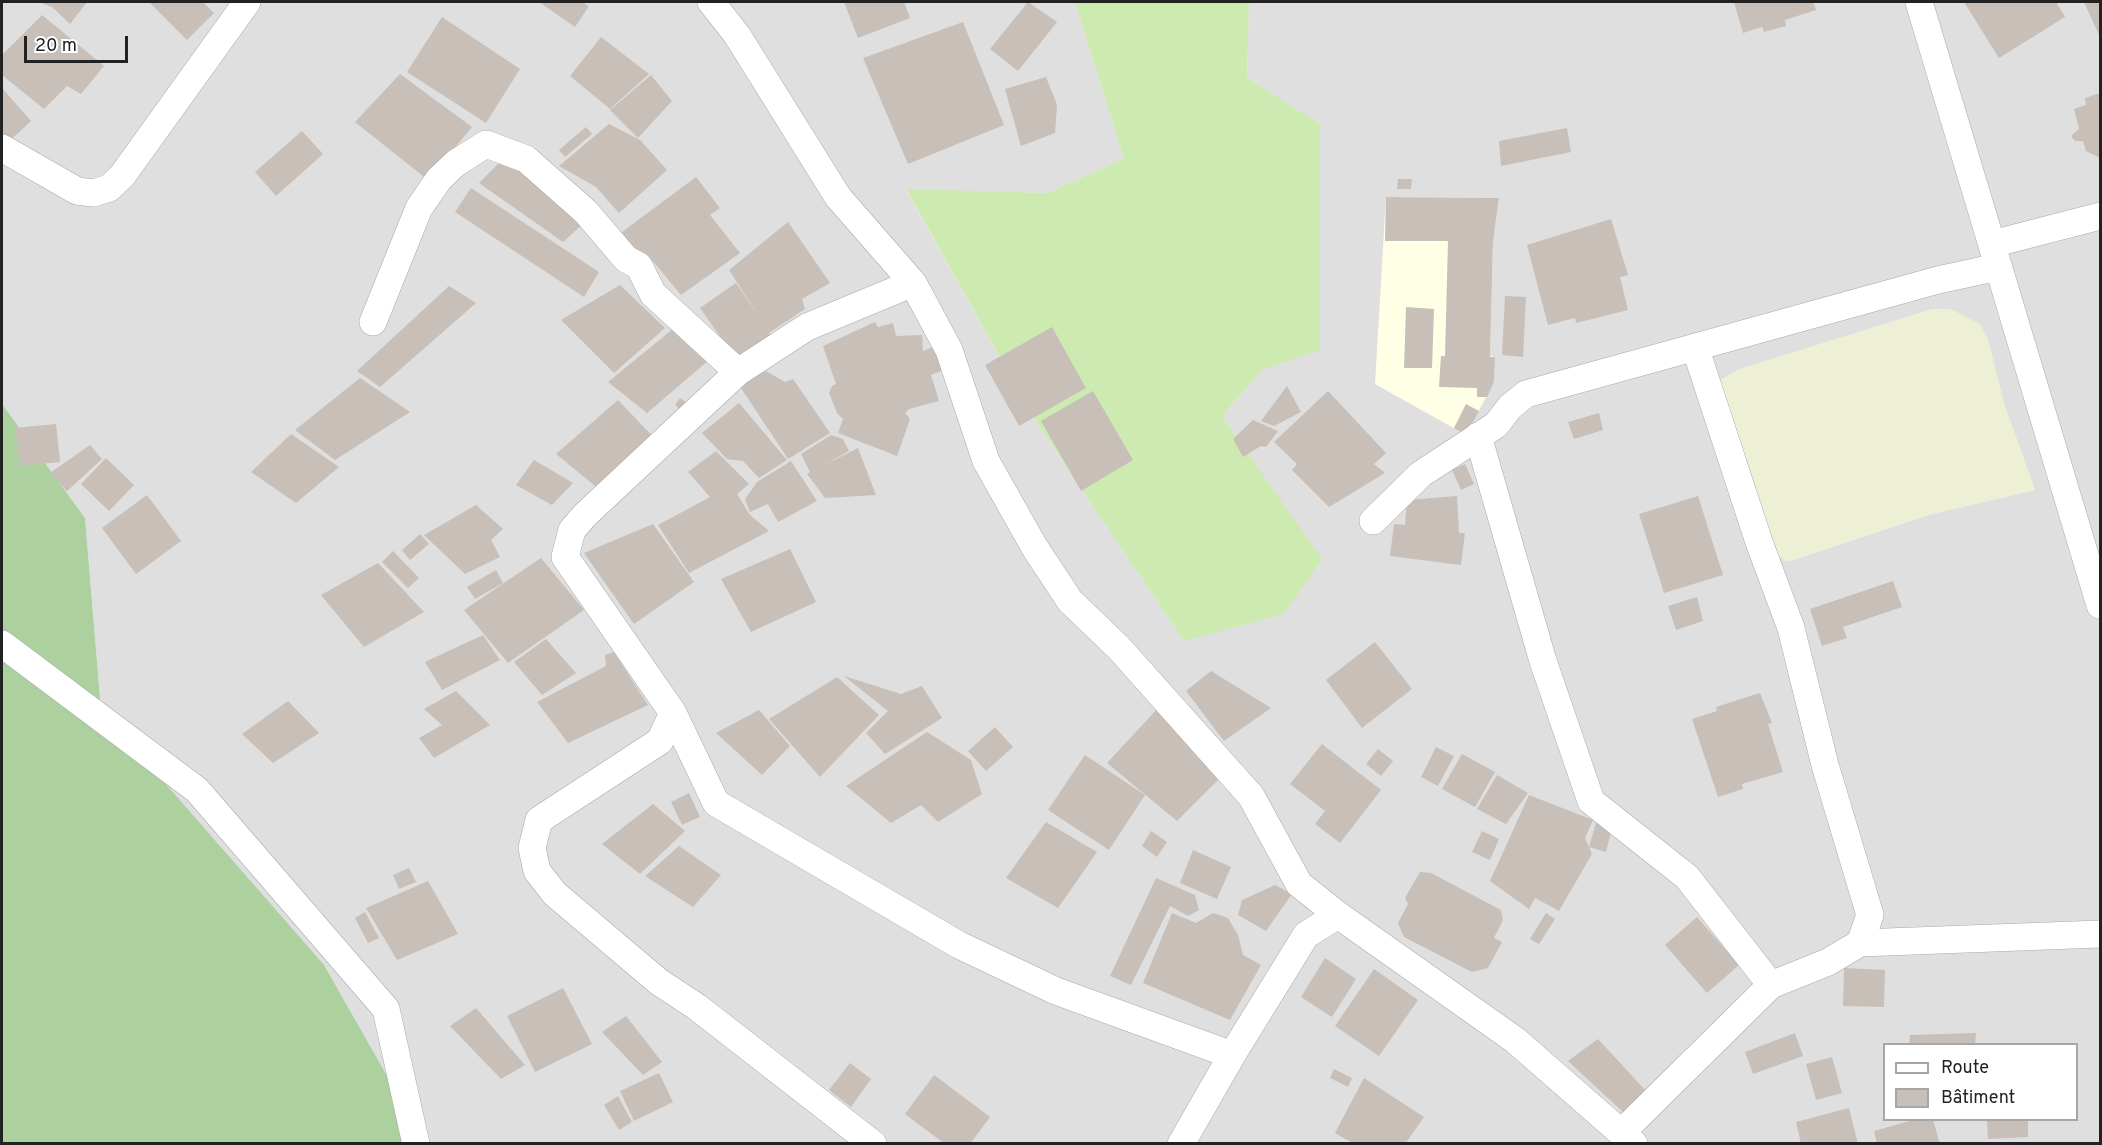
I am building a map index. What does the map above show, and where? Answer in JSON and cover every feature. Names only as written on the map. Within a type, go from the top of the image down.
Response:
[{"type":"street","points":[[2,148],[76,191],[93,194],[109,188],[122,176],[247,2]]},
{"type":"street","points":[[711,2],[737,35],[838,197],[913,283],[950,350],[986,461],[1035,548],[1070,601],[1119,648],[1251,796],[1299,884],[1338,915],[1515,1040],[1629,1137],[1771,985],[1828,962],[1860,943],[2100,934]]},
{"type":"street","points":[[1919,2],[2100,605]]},
{"type":"street","points":[[373,322],[419,208],[439,179],[456,163],[486,144],[526,159],[586,212],[626,259],[639,266],[653,294],[738,372]]},
{"type":"street","points":[[1373,522],[1421,474],[1496,425],[1510,407],[1526,394],[1938,280],[2100,216]]},
{"type":"street","points":[[913,283],[807,327],[738,372],[585,515],[572,530],[565,557],[673,713],[716,803],[959,945],[1056,991],[1232,1055]]},
{"type":"street","points":[[1695,347],[1759,542],[1791,628],[1825,765],[1870,915],[1860,943]]},
{"type":"street","points":[[1479,436],[1543,662],[1591,801],[1687,877],[1771,985]]},
{"type":"street","points":[[2,644],[197,790],[386,1009],[416,1143]]},
{"type":"street","points":[[673,713],[660,741],[539,820],[532,848],[537,871],[555,894],[659,982],[697,1007],[873,1143]]},
{"type":"street","points":[[1181,1143],[1306,935],[1338,915]]},
{"type":"shaded area","points":[[2,2],[1075,2],[1124,159],[1047,193],[906,190],[1035,420],[1184,641],[1321,559],[1222,416],[1262,370],[1320,349],[1320,125],[1247,78],[1249,2],[2100,2],[2100,1143],[425,1143],[101,710],[85,518],[2,404]],"holes":[[[1933,309],[1988,340],[2004,404],[2035,490],[1932,514],[1753,478],[1720,380],[1740,369]]]},
{"type":"shaded area","points":[[1386,197],[1499,198],[1493,242],[1490,356],[1495,357],[1494,382],[1466,435],[1375,384]]},
{"type":"shaded area","points":[[1933,309],[1951,309],[1980,324],[1988,340],[2004,404],[2035,490],[1932,514],[1791,561],[1785,561],[1777,554],[1770,539],[1753,478],[1720,380],[1740,369]]},
{"type":"green space","points":[[1075,2],[1249,2],[1247,78],[1320,124],[1320,350],[1262,370],[1222,416],[1322,559],[1284,614],[1184,641],[1035,420],[906,189],[1047,193],[1124,159]]},
{"type":"green space","points":[[2,404],[85,518],[101,710],[324,965],[425,1143],[2,1143]]},
{"type":"building","points":[[39,2],[87,2],[70,24],[52,7]]},
{"type":"building","points":[[149,2],[203,2],[214,13],[187,40]]},
{"type":"building","points":[[539,2],[582,2],[589,6],[575,27]]},
{"type":"building","points":[[844,2],[904,2],[910,18],[858,38]]},
{"type":"building","points":[[1028,2],[1057,22],[1018,71],[990,49]]},
{"type":"building","points":[[1734,2],[1813,2],[1816,10],[1785,20],[1786,26],[1764,32],[1762,27],[1743,33]]},
{"type":"building","points":[[1964,2],[2056,2],[2065,17],[1999,58]]},
{"type":"building","points":[[2084,2],[2100,2],[2100,37]]},
{"type":"building","points":[[42,15],[104,66],[81,94],[67,86],[44,109],[2,75],[2,55]]},
{"type":"building","points":[[442,17],[520,69],[486,123],[407,72]]},
{"type":"building","points":[[963,22],[1004,125],[908,164],[863,58]]},
{"type":"building","points":[[601,37],[649,74],[610,109],[570,76]]},
{"type":"building","points":[[400,74],[472,127],[428,180],[355,122]]},
{"type":"building","points":[[651,75],[672,101],[638,138],[610,110]]},
{"type":"building","points":[[1046,77],[1057,105],[1055,133],[1021,146],[1005,89]]},
{"type":"building","points":[[2,88],[31,121],[5,145],[2,141]]},
{"type":"building","points":[[2100,93],[2100,158],[2086,151],[2083,141],[2075,141],[2071,136],[2079,129],[2074,109],[2086,105],[2085,98]]},
{"type":"building","points":[[609,124],[640,140],[667,170],[619,213],[596,187],[559,166]]},
{"type":"building","points":[[586,127],[592,134],[565,157],[559,150]]},
{"type":"building","points":[[1567,128],[1571,152],[1501,166],[1499,141]]},
{"type":"building","points":[[302,131],[323,154],[276,196],[255,172]]},
{"type":"building","points":[[503,159],[586,221],[563,242],[479,183]]},
{"type":"building","points":[[696,177],[720,208],[710,215],[740,253],[681,295],[652,260],[641,267],[618,235]]},
{"type":"building","points":[[1398,179],[1412,179],[1411,189],[1397,189]]},
{"type":"building","points":[[471,188],[599,272],[584,297],[455,212]]},
{"type":"building","points":[[1386,197],[1499,198],[1493,242],[1490,357],[1495,357],[1494,382],[1487,397],[1477,397],[1477,388],[1439,387],[1441,356],[1445,356],[1448,241],[1385,241]]},
{"type":"building","points":[[1611,219],[1628,275],[1620,277],[1628,310],[1576,323],[1575,318],[1548,325],[1527,245]]},
{"type":"building","points":[[788,222],[830,283],[802,299],[805,309],[769,333],[772,337],[738,362],[700,308],[736,283],[760,318],[729,270]]},
{"type":"building","points":[[620,285],[665,328],[614,373],[561,320]]},
{"type":"building","points":[[449,286],[476,303],[380,387],[357,371]]},
{"type":"building","points":[[1505,296],[1526,297],[1523,357],[1502,355]]},
{"type":"building","points":[[1406,307],[1434,309],[1432,368],[1404,368]]},
{"type":"building","points":[[875,322],[878,327],[893,323],[896,336],[922,335],[923,351],[935,346],[946,369],[931,375],[939,401],[909,409],[905,413],[910,419],[897,456],[838,433],[843,419],[837,413],[829,393],[832,386],[836,384],[823,346]]},
{"type":"building","points":[[1052,327],[1086,388],[1019,426],[985,365]]},
{"type":"building","points":[[674,328],[709,360],[647,413],[608,382]]},
{"type":"building","points":[[766,371],[785,382],[793,379],[830,433],[788,459],[737,382]]},
{"type":"building","points":[[360,378],[410,412],[335,460],[295,430]]},
{"type":"building","points":[[1287,386],[1301,412],[1274,426],[1261,421]]},
{"type":"building","points":[[1093,391],[1133,460],[1081,491],[1041,421]]},
{"type":"building","points":[[1328,391],[1386,453],[1374,464],[1385,473],[1329,507],[1292,470],[1297,464],[1274,442]]},
{"type":"building","points":[[680,398],[690,405],[684,413],[675,405]]},
{"type":"building","points":[[618,400],[658,442],[600,490],[556,454]]},
{"type":"building","points":[[739,403],[787,460],[759,478],[743,461],[727,459],[702,433]]},
{"type":"building","points":[[1466,404],[1479,411],[1466,435],[1454,428]]},
{"type":"building","points":[[1599,413],[1603,430],[1574,439],[1568,422]]},
{"type":"building","points":[[1253,420],[1278,431],[1266,447],[1261,446],[1243,457],[1233,439]]},
{"type":"building","points":[[56,424],[60,462],[20,466],[15,428]]},
{"type":"building","points":[[291,434],[339,467],[296,503],[251,472]]},
{"type":"building","points":[[831,435],[843,439],[849,451],[824,465],[858,448],[876,495],[825,498],[807,474],[810,472],[801,454]]},
{"type":"building","points":[[90,445],[102,459],[67,491],[50,473]]},
{"type":"building","points":[[716,451],[749,484],[737,494],[750,515],[769,531],[689,573],[658,525],[710,497],[688,472]]},
{"type":"building","points":[[106,458],[134,485],[109,511],[81,484]]},
{"type":"building","points":[[534,460],[573,483],[552,505],[516,485]]},
{"type":"building","points":[[791,461],[817,501],[778,522],[768,504],[750,512],[745,499],[757,482]]},
{"type":"building","points":[[1465,464],[1474,484],[1461,490],[1452,470]]},
{"type":"building","points":[[147,495],[181,541],[136,574],[102,528]]},
{"type":"building","points":[[1457,496],[1459,533],[1465,533],[1461,565],[1390,556],[1394,524],[1405,525],[1407,500]]},
{"type":"building","points":[[1698,496],[1723,575],[1664,593],[1639,514]]},
{"type":"building","points":[[476,505],[503,529],[491,540],[500,557],[465,574],[424,535]]},
{"type":"building","points":[[653,524],[694,582],[634,624],[584,553]]},
{"type":"building","points":[[420,534],[429,544],[410,560],[402,550]]},
{"type":"building","points":[[790,549],[816,602],[751,632],[721,579]]},
{"type":"building","points":[[393,551],[419,578],[408,588],[382,562]]},
{"type":"building","points":[[541,558],[584,610],[508,663],[464,610]]},
{"type":"building","points":[[378,563],[424,612],[364,647],[321,595]]},
{"type":"building","points":[[496,570],[503,583],[475,599],[467,587]]},
{"type":"building","points":[[1893,581],[1902,607],[1843,627],[1847,638],[1822,646],[1810,609]]},
{"type":"building","points":[[1697,597],[1703,621],[1676,630],[1668,606]]},
{"type":"building","points":[[483,635],[500,660],[442,690],[425,662]]},
{"type":"building","points":[[546,639],[576,673],[542,695],[514,662]]},
{"type":"building","points":[[1375,642],[1412,689],[1362,728],[1326,680]]},
{"type":"building","points":[[614,652],[648,705],[568,743],[537,702],[606,666],[605,655]]},
{"type":"building","points":[[1211,671],[1271,708],[1224,741],[1186,691]]},
{"type":"building","points":[[844,676],[901,694],[922,686],[942,718],[885,754],[866,733],[888,711]]},
{"type":"building","points":[[837,677],[879,715],[820,777],[769,719]]},
{"type":"building","points":[[456,691],[490,725],[434,758],[419,738],[442,725],[424,709]]},
{"type":"building","points":[[1760,693],[1772,723],[1768,724],[1783,772],[1742,784],[1743,789],[1718,797],[1692,719],[1717,711],[1716,707]]},
{"type":"building","points":[[288,701],[319,733],[273,763],[242,734]]},
{"type":"building","points":[[1161,705],[1219,779],[1177,821],[1107,763]]},
{"type":"building","points":[[759,710],[790,746],[762,775],[716,733]]},
{"type":"building","points":[[995,727],[1013,747],[986,771],[968,751]]},
{"type":"building","points":[[927,732],[971,760],[982,794],[938,822],[921,805],[891,823],[846,786]]},
{"type":"building","points":[[1322,744],[1381,790],[1340,843],[1315,824],[1325,811],[1290,784]]},
{"type":"building","points":[[1436,747],[1454,756],[1438,786],[1421,777]]},
{"type":"building","points":[[1378,749],[1393,761],[1381,776],[1366,764]]},
{"type":"building","points":[[1462,754],[1495,772],[1475,807],[1442,789]]},
{"type":"building","points":[[1085,755],[1145,795],[1109,850],[1048,810]]},
{"type":"building","points":[[1497,775],[1528,793],[1506,824],[1477,809]]},
{"type":"building","points":[[689,793],[700,817],[682,825],[671,802]]},
{"type":"building","points":[[1529,795],[1593,820],[1585,838],[1592,854],[1559,911],[1535,898],[1529,909],[1490,881]]},
{"type":"building","points":[[653,804],[685,831],[640,874],[602,844]]},
{"type":"building","points":[[1046,822],[1097,852],[1058,908],[1006,878]]},
{"type":"building","points":[[1596,823],[1612,828],[1606,852],[1589,847]]},
{"type":"building","points":[[1151,831],[1167,842],[1157,857],[1142,846]]},
{"type":"building","points":[[1482,831],[1499,839],[1490,860],[1472,852]]},
{"type":"building","points":[[679,846],[721,875],[693,907],[645,876]]},
{"type":"building","points":[[1193,850],[1231,867],[1217,899],[1180,883]]},
{"type":"building","points":[[409,868],[416,882],[399,889],[393,875]]},
{"type":"building","points":[[1420,872],[1431,873],[1501,910],[1503,920],[1494,938],[1502,942],[1488,968],[1472,972],[1404,937],[1398,923],[1408,904],[1405,898]]},
{"type":"building","points":[[1156,878],[1195,895],[1199,910],[1188,916],[1170,906],[1131,985],[1110,976]]},
{"type":"building","points":[[428,881],[458,934],[397,960],[366,908]]},
{"type":"building","points":[[1275,885],[1292,894],[1266,931],[1238,915],[1242,900]]},
{"type":"building","points":[[365,912],[379,938],[368,943],[355,918]]},
{"type":"building","points":[[1172,913],[1196,923],[1213,913],[1228,918],[1238,935],[1243,955],[1261,965],[1230,1020],[1143,983]]},
{"type":"building","points":[[1546,913],[1555,919],[1539,944],[1530,939]]},
{"type":"building","points":[[1697,917],[1739,965],[1707,993],[1665,945]]},
{"type":"building","points":[[1325,958],[1356,979],[1332,1017],[1301,997]]},
{"type":"building","points":[[1844,968],[1885,970],[1884,1007],[1843,1006]]},
{"type":"building","points":[[1374,969],[1418,1000],[1379,1056],[1335,1026]]},
{"type":"building","points":[[563,988],[592,1044],[535,1072],[507,1016]]},
{"type":"building","points":[[476,1008],[525,1065],[501,1079],[450,1026]]},
{"type":"building","points":[[626,1016],[662,1062],[643,1075],[602,1032]]},
{"type":"building","points":[[1795,1033],[1803,1056],[1753,1074],[1745,1052]]},
{"type":"building","points":[[1976,1033],[1975,1043],[1909,1043],[1910,1035]]},
{"type":"building","points":[[1598,1039],[1647,1092],[1624,1113],[1568,1061]]},
{"type":"building","points":[[1832,1057],[1842,1093],[1816,1100],[1806,1064]]},
{"type":"building","points":[[850,1063],[871,1079],[851,1107],[829,1090]]},
{"type":"building","points":[[1334,1069],[1352,1078],[1348,1087],[1330,1078]]},
{"type":"building","points":[[659,1073],[673,1102],[634,1121],[620,1091]]},
{"type":"building","points":[[934,1075],[990,1117],[970,1144],[945,1144],[905,1114]]},
{"type":"building","points":[[1364,1078],[1424,1117],[1405,1144],[1354,1144],[1335,1133]]},
{"type":"building","points":[[618,1096],[632,1122],[619,1130],[604,1105]]},
{"type":"building","points":[[1849,1108],[1858,1144],[1801,1144],[1796,1122]]},
{"type":"building","points":[[1909,1121],[1933,1121],[1940,1144],[1877,1144],[1874,1131]]},
{"type":"building","points":[[1987,1121],[2028,1121],[2028,1137],[1988,1139]]}]
